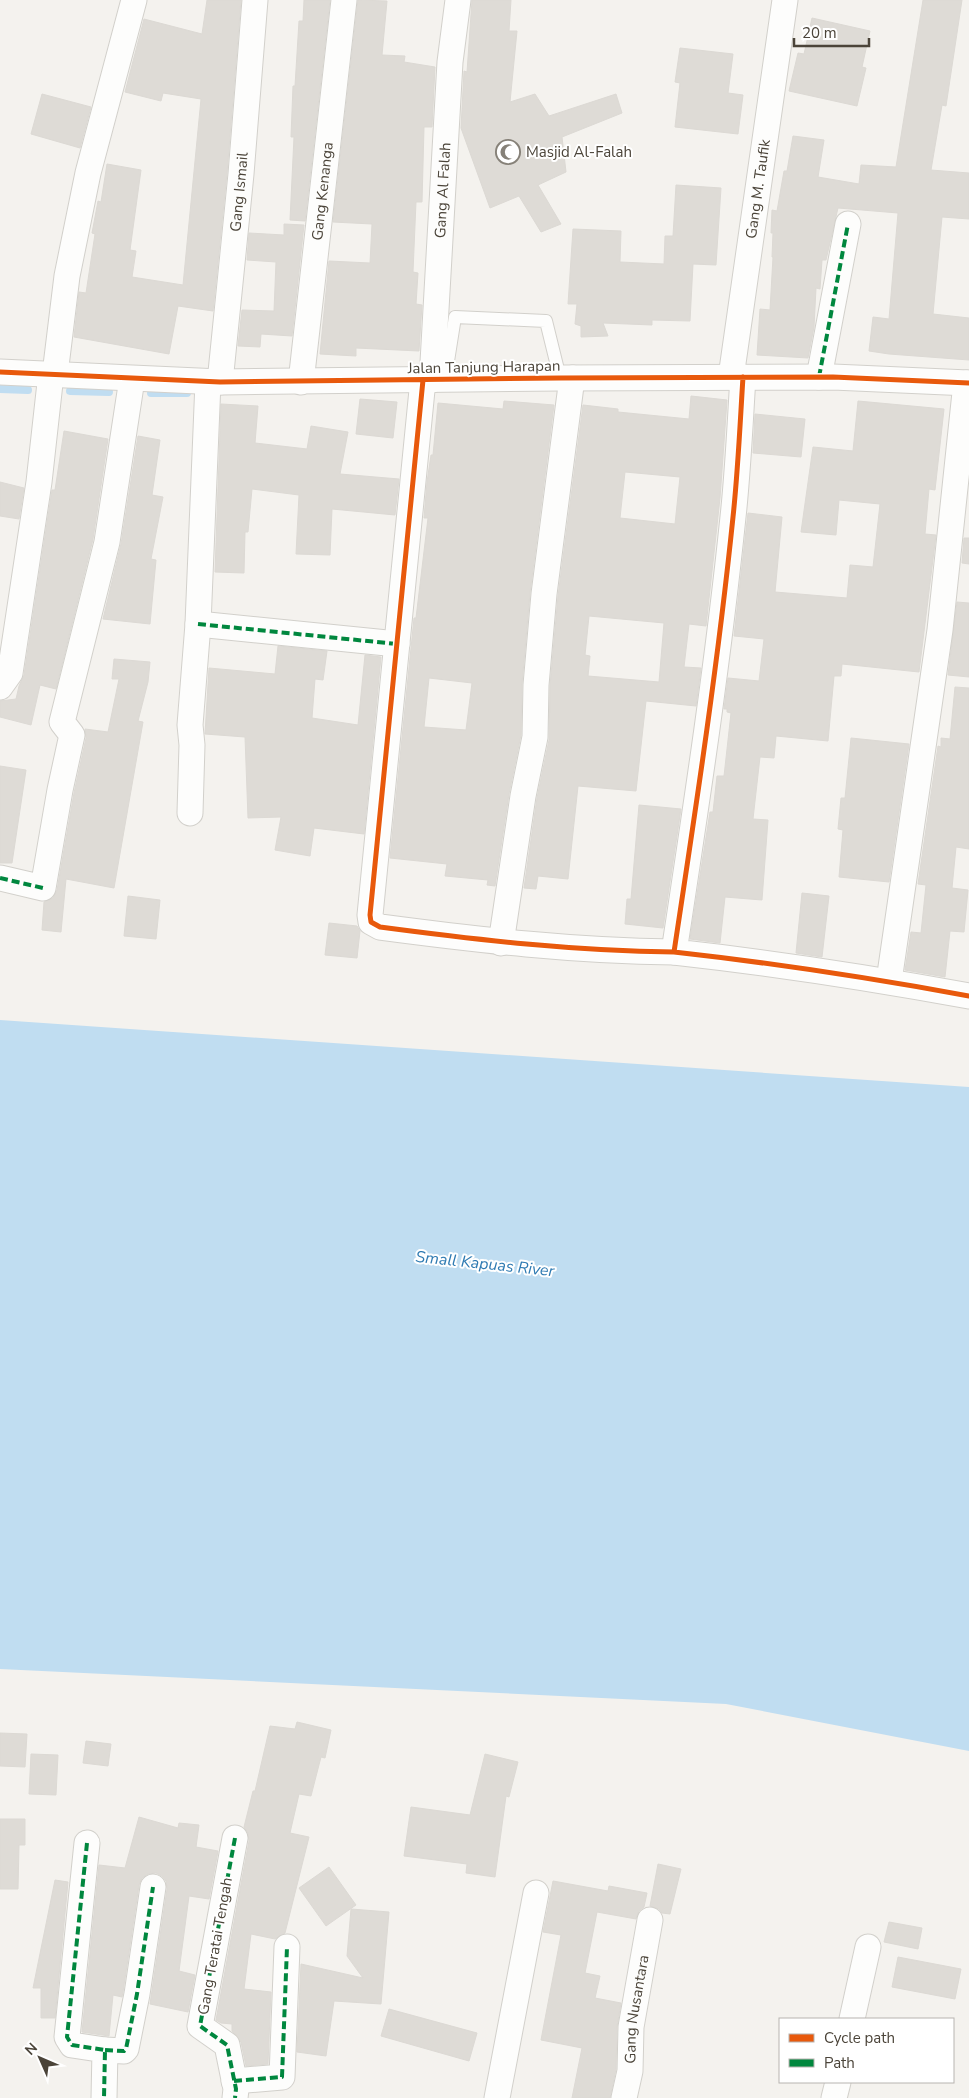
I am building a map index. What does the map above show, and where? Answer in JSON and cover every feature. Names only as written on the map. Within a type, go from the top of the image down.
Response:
[{"type":"street","points":[[0,687],[10,674],[67,276],[88,173],[134,0]]},
{"type":"street","name":"Gang Ismail","points":[[190,813],[191,695],[198,624],[214,382],[241,174],[255,0]]},
{"type":"street","name":"Gang Kenanga","points":[[301,382],[344,0]]},
{"type":"street","name":"Gang Al Falah","points":[[458,0],[450,62],[434,380],[397,644],[370,915],[372,922],[380,927],[501,943]]},
{"type":"street","name":"Gang M. Taufik","points":[[674,952],[709,722],[724,602],[734,515],[737,377],[785,0]]},
{"type":"street","points":[[819,377],[848,224]]},
{"type":"street","name":"Jalan Tanjung Harapan","points":[[0,372],[214,382],[819,377],[968,383]]},
{"type":"street","points":[[566,378],[544,594],[536,685],[534,737],[523,796],[501,943],[606,951],[674,952],[760,962],[888,981],[969,996]]},
{"type":"street","points":[[0,878],[43,888],[60,790],[72,735],[62,722],[107,542],[132,379]]},
{"type":"street","points":[[888,981],[940,630],[968,383]]},
{"type":"street","points":[[198,624],[397,644]]},
{"type":"street","name":"Gang Teratai Tengah","points":[[235,1838],[200,2026],[227,2045],[235,2090]]},
{"type":"street","points":[[87,1843],[67,2038],[72,2045],[124,2052],[126,2049],[137,1994],[153,1886]]},
{"type":"street","points":[[497,2098],[536,1893]]},
{"type":"street","name":"Gang Nusantara","points":[[624,2098],[630,2071],[630,2027],[650,1920]]},
{"type":"street","points":[[235,2090],[282,2077],[287,1947]]},
{"type":"street","points":[[852,2018],[868,1948]]},
{"type":"street","points":[[104,2098],[105,2050]]},
{"type":"street","points":[[834,2098],[838,2083]]},
{"type":"lane","points":[[434,380],[455,317],[546,321],[566,378]]},
{"type":"water","name":"Small Kapuas River","points":[[0,1020],[969,1087],[969,1751],[726,1704],[0,1669]]},
{"type":"building","points":[[207,0],[241,0],[227,173],[213,311],[178,306],[169,354],[74,337],[79,292],[86,293],[95,234],[92,233],[98,201],[101,202],[107,164],[141,170],[130,250],[136,251],[132,277],[183,285],[201,99],[163,93],[161,101],[125,92],[144,19],[202,34]]},
{"type":"building","points":[[304,0],[330,0],[305,221],[290,220],[294,137],[291,137],[293,86],[295,86],[299,21],[303,21]]},
{"type":"building","points":[[358,0],[387,1],[382,55],[405,56],[404,62],[435,67],[432,127],[424,127],[422,202],[416,202],[413,272],[418,273],[416,304],[422,305],[419,351],[356,348],[356,356],[320,354],[329,261],[370,263],[372,224],[333,222]]},
{"type":"building","points":[[472,0],[511,0],[509,31],[517,31],[510,102],[535,94],[549,116],[616,94],[622,113],[562,137],[566,172],[538,185],[561,224],[541,232],[519,196],[490,208],[461,128],[464,71],[467,72]]},
{"type":"building","points":[[923,0],[962,0],[946,106],[942,105],[931,170],[969,173],[969,219],[942,217],[933,314],[969,318],[969,360],[869,351],[873,317],[889,319],[898,213],[838,208],[826,260],[822,260],[820,289],[816,288],[814,327],[808,358],[757,355],[760,309],[770,310],[773,257],[772,210],[777,211],[793,136],[824,140],[818,177],[859,184],[861,165],[896,167]]},
{"type":"building","points":[[812,18],[870,31],[862,67],[866,68],[857,106],[789,91],[798,53],[804,54]]},
{"type":"building","points":[[680,48],[733,54],[728,93],[743,95],[738,134],[675,127],[680,83],[675,82]]},
{"type":"building","points":[[42,94],[91,107],[80,148],[31,134]]},
{"type":"building","points":[[676,185],[721,188],[716,265],[693,264],[690,321],[652,320],[652,325],[603,323],[608,336],[581,337],[581,326],[575,324],[577,304],[568,304],[573,229],[621,231],[620,262],[664,264],[665,236],[673,236]]},
{"type":"building","points":[[284,224],[304,225],[292,336],[261,334],[260,347],[238,346],[242,310],[274,311],[276,262],[247,260],[249,233],[284,235]]},
{"type":"building","points":[[691,396],[727,400],[720,498],[706,626],[689,624],[684,667],[701,668],[696,706],[646,701],[636,791],[578,786],[568,879],[538,876],[536,889],[524,888],[537,798],[549,740],[550,686],[558,596],[583,405],[618,409],[618,412],[689,419]],"holes":[[[625,472],[680,477],[675,524],[620,518]],[[589,616],[664,623],[659,682],[588,676],[590,656],[585,655]]]},
{"type":"building","points":[[360,399],[397,402],[393,438],[356,434]]},
{"type":"building","points":[[504,401],[554,405],[530,593],[522,684],[521,735],[509,794],[495,886],[487,885],[488,880],[445,876],[447,864],[390,858],[414,618],[416,618],[428,518],[424,518],[427,482],[431,455],[433,455],[438,403],[503,409]],"holes":[[[429,678],[472,683],[466,730],[424,727]]]},
{"type":"building","points":[[858,401],[944,409],[935,490],[929,489],[925,534],[936,535],[919,672],[842,664],[841,676],[834,676],[828,741],[776,736],[774,758],[760,757],[753,819],[768,820],[762,900],[725,897],[720,943],[690,939],[710,812],[713,812],[717,776],[724,776],[731,713],[724,709],[728,678],[759,681],[764,639],[734,636],[748,513],[782,517],[775,592],[847,598],[850,565],[873,567],[880,504],[839,500],[836,535],[801,532],[813,447],[853,451]]},
{"type":"building","points":[[221,404],[258,406],[255,443],[307,449],[311,426],[348,432],[340,474],[399,479],[395,515],[332,509],[330,555],[296,554],[299,495],[252,489],[248,532],[245,532],[244,573],[215,572]]},
{"type":"building","points":[[755,414],[805,419],[801,457],[753,453]]},
{"type":"building","points":[[64,431],[108,439],[93,539],[56,689],[40,685],[31,725],[0,717],[0,701],[16,699],[24,675],[52,490],[55,490]]},
{"type":"building","points":[[138,436],[160,440],[152,495],[163,497],[151,559],[156,560],[150,624],[103,619],[121,544]]},
{"type":"building","points":[[0,482],[24,488],[19,519],[0,516]]},
{"type":"building","points":[[964,538],[969,538],[969,564],[962,563]]},
{"type":"building","points":[[957,602],[969,603],[969,677],[948,675]]},
{"type":"building","points":[[278,646],[327,651],[323,680],[315,679],[312,718],[358,725],[365,655],[381,657],[364,834],[314,828],[310,856],[275,850],[281,817],[248,818],[245,737],[205,734],[209,668],[275,674]]},
{"type":"building","points":[[114,659],[150,662],[148,682],[138,721],[143,722],[114,888],[66,879],[61,932],[42,930],[44,902],[53,898],[57,890],[86,738],[85,729],[108,732],[119,679],[112,679]]},
{"type":"building","points":[[955,687],[969,688],[969,849],[956,847],[952,888],[968,890],[964,932],[950,931],[945,977],[905,970],[911,932],[921,933],[926,885],[918,884],[938,746],[941,747],[941,738],[950,739]]},
{"type":"building","points":[[851,738],[909,744],[889,882],[839,877],[843,830],[838,829],[841,798],[845,798]]},
{"type":"building","points":[[0,766],[26,770],[12,863],[0,863]]},
{"type":"building","points":[[639,805],[681,809],[663,928],[625,924],[627,899],[631,899]]},
{"type":"building","points":[[802,893],[829,896],[822,957],[796,953]]},
{"type":"building","points":[[128,896],[160,900],[156,939],[124,936]]},
{"type":"building","points":[[329,923],[357,926],[360,931],[357,958],[325,955]]},
{"type":"building","points":[[297,1722],[331,1730],[325,1758],[321,1757],[311,1796],[299,1794],[290,1833],[309,1837],[285,1933],[275,1939],[251,1934],[244,1989],[271,1992],[268,2064],[246,2066],[241,2042],[232,2031],[232,2024],[221,2023],[216,2020],[249,1841],[248,1833],[244,1827],[253,1791],[255,1791],[270,1726],[295,1729]]},
{"type":"building","points":[[0,1733],[27,1734],[25,1767],[0,1766]]},
{"type":"building","points":[[86,1741],[111,1744],[108,1766],[83,1763]]},
{"type":"building","points":[[31,1754],[58,1755],[56,1795],[29,1794]]},
{"type":"building","points":[[485,1754],[518,1762],[509,1797],[506,1796],[495,1877],[466,1873],[467,1864],[404,1856],[411,1807],[470,1815]]},
{"type":"building","points":[[139,1817],[178,1828],[179,1823],[199,1825],[196,1847],[218,1851],[209,1899],[189,1896],[179,1971],[195,1975],[188,2012],[150,2004],[167,1889],[166,1881],[162,1876],[156,1873],[148,1874],[142,1878],[139,1885],[123,1992],[122,1997],[113,1995],[109,2036],[82,2032],[99,1865],[125,1868]]},
{"type":"building","points":[[0,1819],[25,1819],[25,1845],[19,1845],[18,1889],[0,1889]]},
{"type":"building","points":[[658,1864],[681,1869],[670,1914],[662,1913],[659,1909],[650,1906]]},
{"type":"building","points":[[329,1867],[356,1905],[326,1926],[299,1888]]},
{"type":"building","points":[[55,1880],[68,1882],[55,2018],[41,2018],[41,1988],[33,1988]]},
{"type":"building","points":[[553,1881],[608,1891],[609,1886],[647,1893],[644,1907],[639,1911],[636,1919],[597,1912],[585,1973],[600,1976],[595,1998],[621,2003],[617,2027],[616,2069],[610,2098],[572,2098],[582,2048],[541,2040],[561,1935],[543,1932]]},
{"type":"building","points":[[351,1909],[389,1912],[381,2004],[334,2001],[326,2056],[297,2052],[301,1964],[363,1978],[347,1956]]},
{"type":"building","points":[[889,1922],[922,1928],[918,1949],[884,1942]]},
{"type":"building","points":[[898,1957],[961,1969],[955,1999],[892,1987]]},
{"type":"building","points":[[389,2009],[477,2033],[469,2061],[381,2036]]},
{"type":"waterway","points":[[0,389],[28,390]]},
{"type":"waterway","points":[[70,391],[109,392]]},
{"type":"waterway","points":[[151,393],[187,393]]},
{"type":"marked path","points":[[819,377],[848,224]]},
{"type":"marked path","points":[[198,624],[397,644]]},
{"type":"marked path","points":[[0,878],[43,888]]},
{"type":"marked path","points":[[235,1838],[200,2026],[227,2045],[236,2089],[235,2098]]},
{"type":"marked path","points":[[87,1843],[67,2037],[72,2045],[105,2050],[104,2098]]},
{"type":"marked path","points":[[105,2050],[124,2051],[126,2049],[137,1994],[153,1887]]},
{"type":"marked path","points":[[234,2081],[282,2077],[287,1947]]},
{"type":"cycle path","points":[[0,372],[220,382],[833,377],[969,383]]},
{"type":"cycle path","points":[[743,377],[735,500],[721,626],[674,952],[822,971],[969,996]]},
{"type":"cycle path","points":[[423,380],[370,915],[371,922],[380,927],[527,944],[674,952]]},
{"type":"place","name":"Masjid Al-Falah","points":[[508,152]]}]
